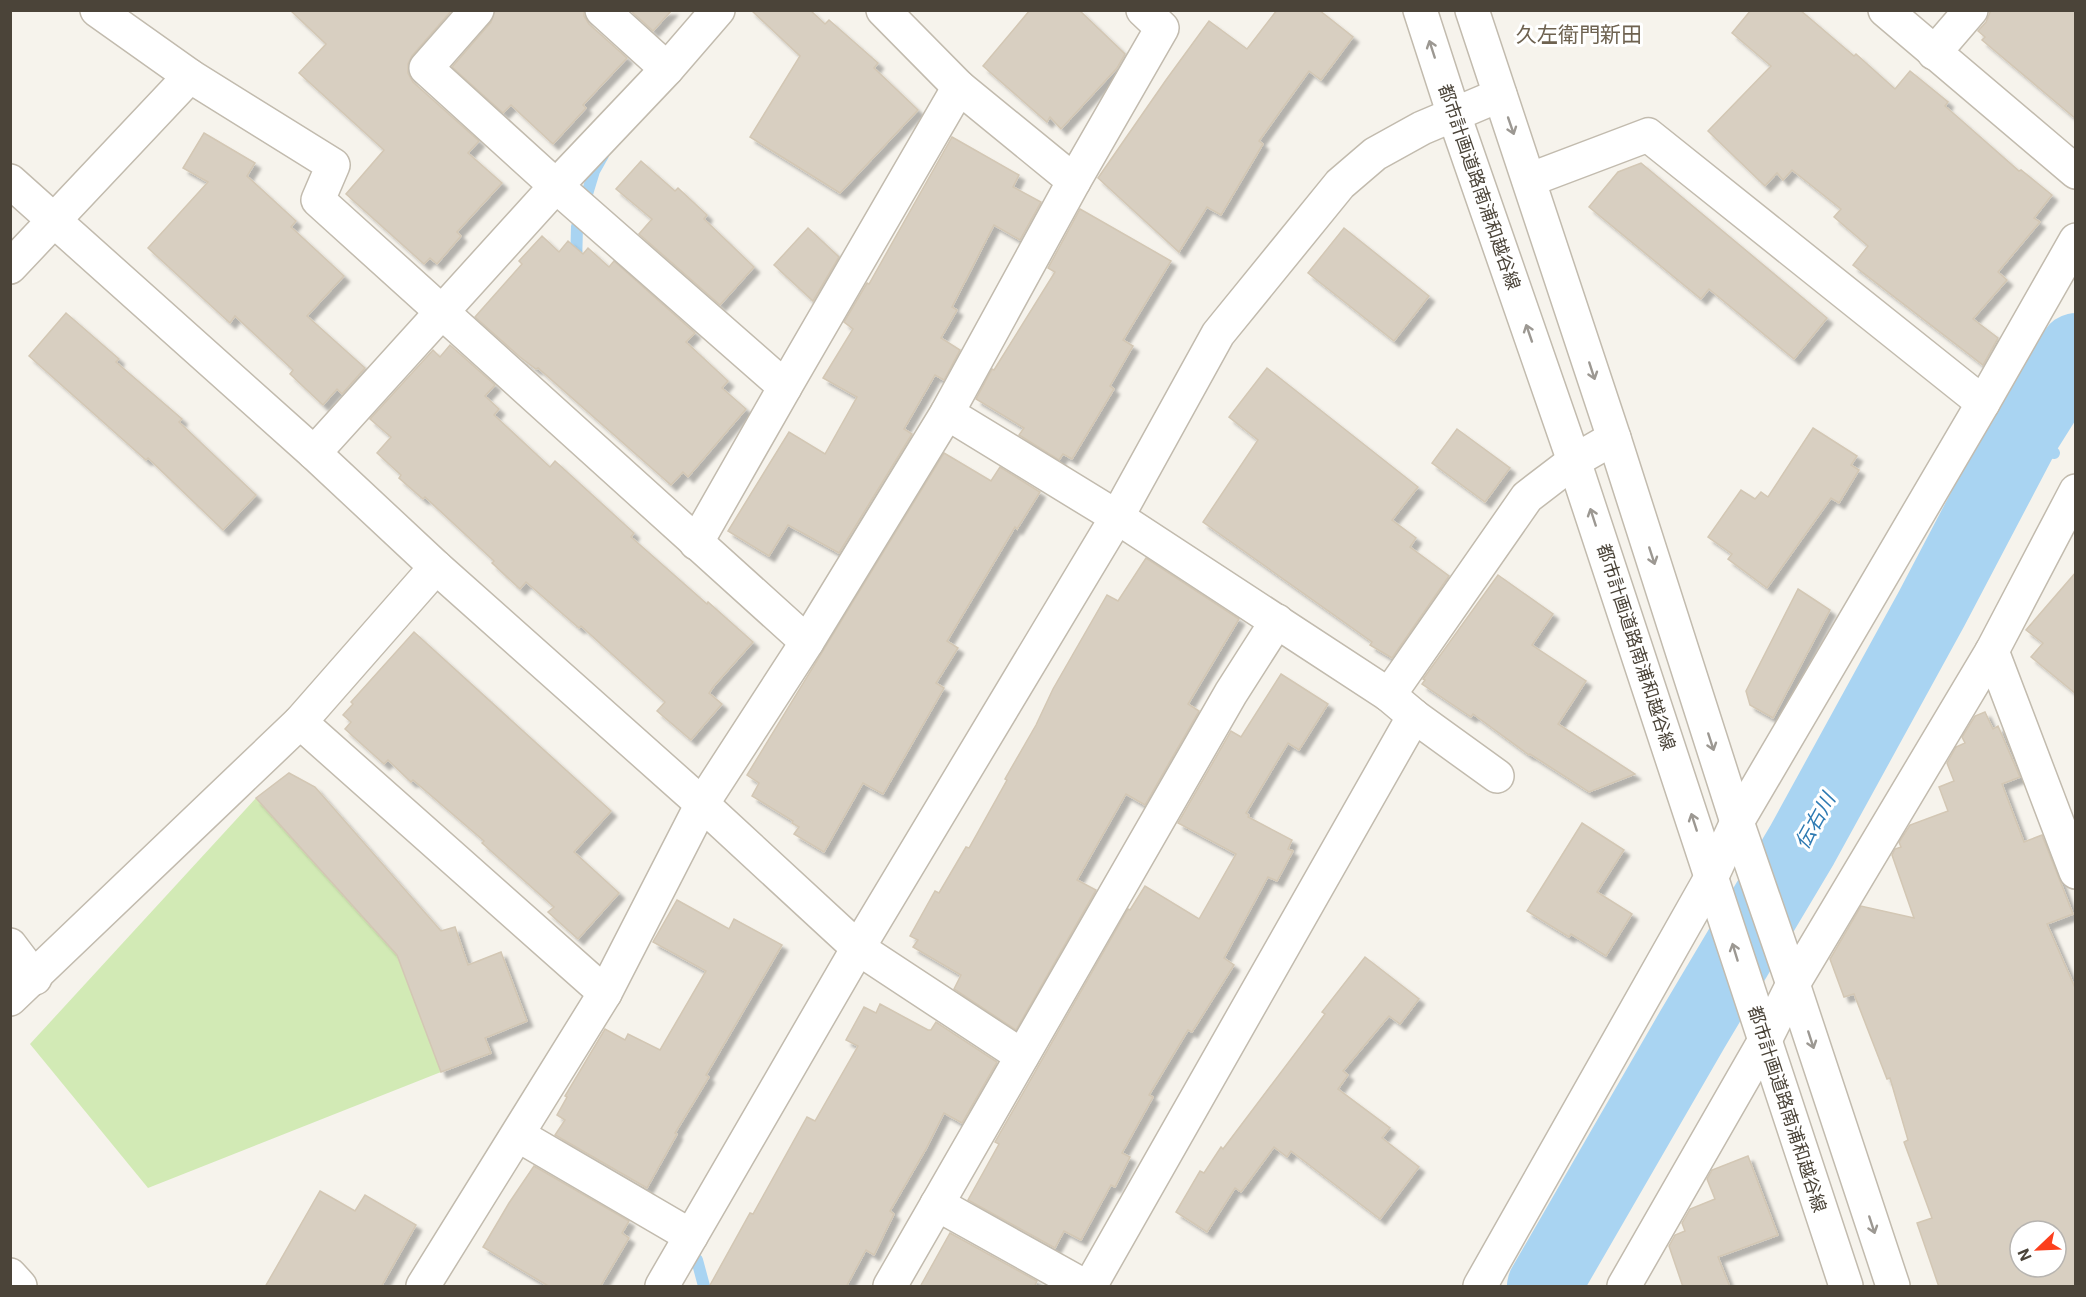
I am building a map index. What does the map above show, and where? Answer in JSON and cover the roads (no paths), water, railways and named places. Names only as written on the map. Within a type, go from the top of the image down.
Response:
[{"type":"street","points":[[98,10],[190,76],[333,165],[318,200],[807,642]]},
{"type":"street","points":[[477,10],[426,68],[556,186],[785,387]]},
{"type":"street","points":[[602,10],[667,69]]},
{"type":"street","points":[[314,453],[556,186],[667,69],[718,10]]},
{"type":"street","points":[[883,10],[959,87],[1074,181]]},
{"type":"street","points":[[423,1287],[605,993],[702,804],[807,642],[947,413],[1074,181],[1162,28],[1143,10]]},
{"type":"street","name":"都市計画道路南浦和越谷線","points":[[1420,10],[1574,461],[1846,1287]]},
{"type":"street","points":[[1472,10],[1614,438],[1741,835],[1893,1287]]},
{"type":"street","points":[[1885,10],[2076,172]]},
{"type":"street","points":[[1935,52],[1971,10]]},
{"type":"street","points":[[10,267],[190,76]]},
{"type":"street","points":[[696,543],[959,87]]},
{"type":"street","points":[[662,1287],[858,948],[1118,517],[1218,334],[1340,184],[1375,154],[1422,128],[1500,95]]},
{"type":"street","points":[[1529,180],[1648,135],[1983,403]]},
{"type":"street","points":[[10,181],[314,453],[436,567],[702,804],[858,948],[1022,1056]]},
{"type":"street","points":[[1480,1287],[1715,887],[1741,835],[2076,240]]},
{"type":"street","points":[[947,413],[1118,517],[1277,621],[1389,695],[1414,716],[1497,776]]},
{"type":"street","points":[[1389,695],[1527,497],[1574,461],[1614,438]]},
{"type":"street","points":[[1624,1287],[1764,1042],[1793,984],[1992,651],[2073,501]]},
{"type":"street","points":[[10,999],[35,978],[300,722],[436,567]]},
{"type":"street","points":[[890,1287],[1232,693],[1277,621]]},
{"type":"street","points":[[1992,651],[2067,829],[2076,872]]},
{"type":"street","points":[[1090,1287],[1414,716]]},
{"type":"street","points":[[300,722],[605,993]]},
{"type":"street","points":[[10,945],[35,978]]},
{"type":"street","points":[[518,1135],[691,1236]]},
{"type":"street","points":[[937,1204],[1084,1287]]},
{"type":"street","points":[[10,1275],[20,1287]]},
{"type":"waterway","points":[[576,265],[577,227],[594,171],[603,155]]},
{"type":"waterway","name":"伝右川","points":[[1544,1286],[1802,845],[1932,608],[2025,431],[2076,350]]},
{"type":"waterway","points":[[2025,431],[2054,453]]},
{"type":"waterway","points":[[697,1260],[704,1286]]},
{"type":"district","name":"久左衛門新田","points":[[1579,35]]}]
